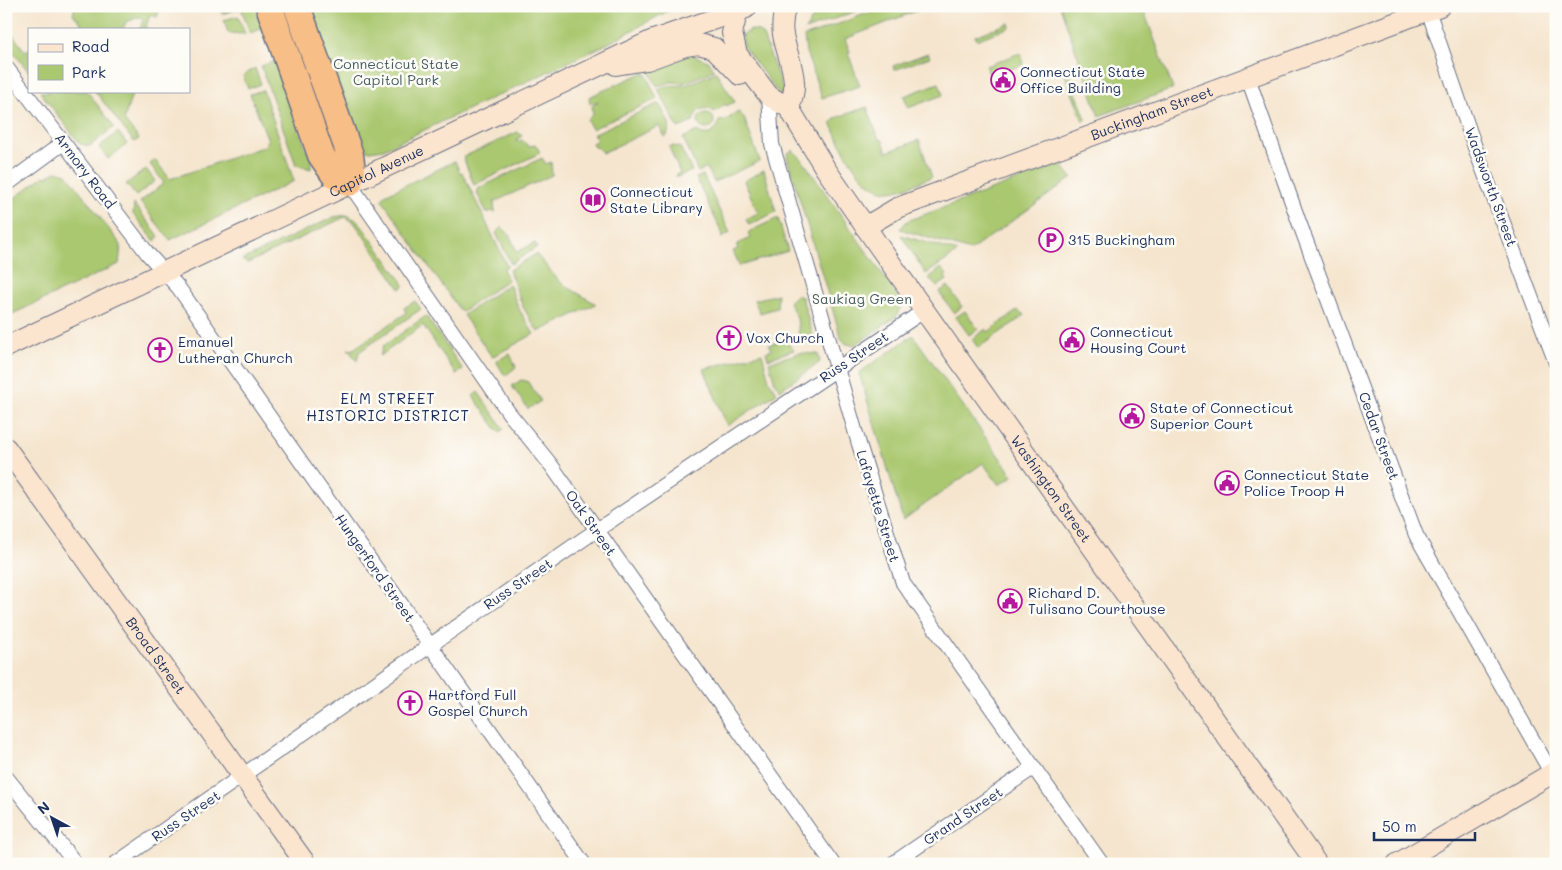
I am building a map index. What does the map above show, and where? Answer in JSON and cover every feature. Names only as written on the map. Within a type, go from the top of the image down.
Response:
[{"type":"highway","points":[[269,6],[321,155],[334,174],[349,183],[352,174],[350,156],[297,6]]},
{"type":"main road","points":[[786,6],[781,34],[793,74],[794,86],[789,108]]},
{"type":"main road","name":"Capitol Avenue","points":[[6,347],[166,273],[349,183],[668,34],[742,8]]},
{"type":"main road","name":"Washington Street","points":[[742,8],[732,33],[734,45],[768,102],[789,108],[816,153],[865,226],[1317,864]]},
{"type":"main road","name":"Buckingham Street","points":[[865,226],[897,208],[1248,78],[1421,10]]},
{"type":"main road","points":[[597,67],[638,62],[685,46],[704,44],[714,48],[725,57],[816,153]]},
{"type":"main road","name":"Broad Street","points":[[6,448],[306,864]]},
{"type":"main road","points":[[1398,864],[1554,772]]},
{"type":"street","name":"Wadsworth Street","points":[[1421,10],[1556,363]]},
{"type":"street","name":"Armory Road","points":[[6,67],[143,248],[166,273]]},
{"type":"street","name":"Cedar Street","points":[[1248,78],[1299,222],[1416,535],[1554,772]]},
{"type":"street","name":"Lafayette Street","points":[[768,102],[772,144],[883,523],[903,583],[1102,864]]},
{"type":"street","points":[[6,185],[63,143]]},
{"type":"street","name":"Oak Street","points":[[349,183],[508,413],[551,465],[832,864]]},
{"type":"street","name":"Hungerford Street","points":[[166,273],[178,287],[584,864]]},
{"type":"street","name":"Russ Street","points":[[115,864],[596,531],[925,310]]},
{"type":"street","name":"Grand Street","points":[[892,864],[1033,768]]},
{"type":"street","points":[[6,777],[76,864]]},
{"type":"green space","points":[[75,6],[165,6],[160,8],[157,17],[150,15],[145,28],[140,28],[143,20],[140,17],[126,22],[123,28],[79,28],[81,23],[73,14]]},
{"type":"green space","points":[[219,6],[256,6],[264,28],[250,33],[241,8],[222,14]]},
{"type":"green space","name":"Connecticut State Capitol Park","points":[[304,6],[677,6],[607,44],[384,149],[370,151],[359,147]]},
{"type":"green space","points":[[831,6],[870,6],[805,30],[815,15]]},
{"type":"green space","points":[[886,6],[920,6],[921,9],[845,39],[860,86],[822,98],[806,52],[804,37]]},
{"type":"green space","points":[[1060,6],[1142,6],[1173,89],[1099,116]]},
{"type":"green space","points":[[238,16],[245,34],[228,33],[224,20]]},
{"type":"green space","points":[[1009,23],[1010,27],[976,40],[975,36]]},
{"type":"green space","points":[[6,26],[25,51],[28,50],[28,71],[6,43]]},
{"type":"green space","points":[[751,30],[759,31],[763,36],[785,95],[782,98],[743,46],[742,35]]},
{"type":"green space","points":[[928,53],[930,57],[894,70],[893,66]]},
{"type":"green space","points":[[1020,53],[1024,64],[990,77],[986,66]]},
{"type":"green space","points":[[691,54],[708,61],[715,70],[684,83],[671,82],[657,86],[650,73],[651,68]]},
{"type":"green space","points":[[275,61],[311,162],[311,169],[296,165],[261,66]]},
{"type":"green space","points":[[255,68],[261,84],[248,89],[243,76]]},
{"type":"green space","points":[[1068,71],[1086,119],[1083,121],[1064,72]]},
{"type":"green space","points":[[716,72],[735,102],[726,106],[725,104],[715,112],[707,109],[701,110],[696,114],[693,122],[678,128],[658,89],[665,86],[686,85]]},
{"type":"green space","points":[[642,73],[646,74],[657,99],[592,129],[587,120],[593,114],[592,106],[598,103],[597,101],[590,104],[589,97]]},
{"type":"green space","points":[[939,83],[943,95],[908,108],[904,96]]},
{"type":"green space","points":[[263,90],[294,181],[170,240],[140,202],[164,183],[150,164],[155,160],[170,179],[265,146],[268,140],[250,94]]},
{"type":"green space","points":[[40,92],[88,92],[114,127],[90,146],[80,144]]},
{"type":"green space","points":[[96,92],[125,92],[132,94],[124,120],[139,139],[134,142]]},
{"type":"green space","points":[[657,104],[660,105],[670,125],[667,136],[665,137],[659,126],[602,153],[599,148],[594,147],[592,143],[597,140],[593,134]]},
{"type":"green space","points":[[867,107],[879,140],[882,139],[887,152],[919,140],[932,177],[905,188],[888,191],[878,189],[860,175],[852,164],[831,122],[835,118]]},
{"type":"green space","points":[[739,112],[744,118],[760,161],[714,182],[707,168],[698,172],[683,138],[697,131],[704,134],[711,133],[716,129],[719,121],[731,118],[730,116]]},
{"type":"green space","points":[[703,113],[709,113],[714,118],[712,127],[703,129],[698,124],[698,118]]},
{"type":"green space","points":[[118,132],[127,144],[108,159],[99,147]]},
{"type":"green space","points":[[518,132],[522,136],[516,140],[517,142],[522,140],[528,146],[536,145],[540,153],[474,185],[463,157]]},
{"type":"green space","points":[[669,147],[680,147],[692,171],[677,177],[676,175],[680,173]]},
{"type":"green space","name":"Saukiag Green","points":[[793,150],[801,158],[902,302],[897,316],[855,345],[846,344],[841,338],[787,157],[788,153]]},
{"type":"green space","points":[[542,158],[546,164],[551,162],[552,175],[494,202],[495,213],[492,211],[487,213],[477,193],[479,188]]},
{"type":"green space","points":[[455,161],[507,266],[503,269],[508,280],[461,312],[382,200],[385,195]]},
{"type":"green space","points":[[1061,164],[1072,178],[970,251],[900,229],[907,221]]},
{"type":"green space","points":[[146,169],[155,181],[136,196],[126,184]]},
{"type":"green space","points":[[764,170],[776,212],[749,225],[746,219],[758,213],[744,181]]},
{"type":"green space","points":[[56,171],[67,174],[121,245],[119,264],[6,317],[6,204],[44,176],[47,177]]},
{"type":"green space","points":[[703,175],[730,233],[721,238],[723,235],[696,178]]},
{"type":"green space","points":[[134,204],[159,236],[155,241],[133,214]]},
{"type":"green space","points":[[347,215],[358,221],[404,286],[400,289],[354,222],[345,217],[248,263],[242,260],[334,217]]},
{"type":"green space","points":[[778,218],[788,251],[740,266],[733,251],[738,249],[736,245],[750,238],[748,233],[750,231]]},
{"type":"green space","points":[[502,227],[509,234],[517,252],[535,243],[537,247],[511,264],[496,233]]},
{"type":"green space","points":[[901,235],[958,252],[926,274]]},
{"type":"green space","points":[[536,254],[561,283],[596,304],[538,332],[523,307],[509,270]]},
{"type":"green space","points":[[941,268],[947,275],[945,277],[947,280],[937,287],[929,278]]},
{"type":"green space","points":[[509,284],[519,309],[534,334],[492,357],[463,315]]},
{"type":"green space","points":[[948,286],[962,307],[954,313],[939,292]]},
{"type":"green space","points":[[778,294],[777,308],[760,313],[754,300]]},
{"type":"green space","points":[[796,295],[802,297],[813,336],[804,340],[799,336],[797,318],[789,302]]},
{"type":"green space","points":[[415,301],[421,309],[359,352],[357,361],[348,349],[352,350],[406,313],[404,308]]},
{"type":"green space","points":[[1018,310],[1021,314],[1025,315],[978,348],[972,339],[986,329],[988,332]]},
{"type":"green space","points":[[965,311],[978,329],[969,335],[956,317]]},
{"type":"green space","points":[[426,316],[463,370],[456,374],[423,325],[380,356],[383,346]]},
{"type":"green space","points":[[913,335],[1013,476],[999,485],[983,463],[903,520],[859,373]]},
{"type":"green space","points":[[785,339],[794,350],[768,359],[766,352],[771,350],[769,345]]},
{"type":"green space","points":[[762,353],[769,380],[777,393],[727,426],[704,369]]},
{"type":"green space","points":[[799,353],[818,354],[820,362],[780,390],[775,383],[769,362]]},
{"type":"green space","points":[[510,354],[516,367],[505,376],[496,361]]},
{"type":"green space","points":[[521,380],[527,381],[541,401],[528,409],[512,386]]},
{"type":"green space","points":[[478,392],[504,429],[499,432],[473,396]]},
{"type":"place","name":"Connecticut State Office Building","points":[[1003,80]]},
{"type":"place","name":"Connecticut State Library","points":[[593,200]]},
{"type":"place","name":"315 Buckingham","points":[[1051,240]]},
{"type":"place","name":"Vox Church","points":[[729,338]]},
{"type":"place","name":"Connecticut Housing Court","points":[[1072,340]]},
{"type":"place","name":"Emanuel Lutheran Church","points":[[160,350]]},
{"type":"place","name":"State of Connecticut Superior Court","points":[[1132,416]]},
{"type":"place","name":"Connecticut State Police Troop H","points":[[1227,483]]},
{"type":"place","name":"Richard D. Tulisano Courthouse","points":[[1010,601]]},
{"type":"place","name":"Hartford Full Gospel Church","points":[[410,703]]},
{"type":"district","name":"ELM STREET HISTORIC DISTRICT","points":[[388,408]]}]
